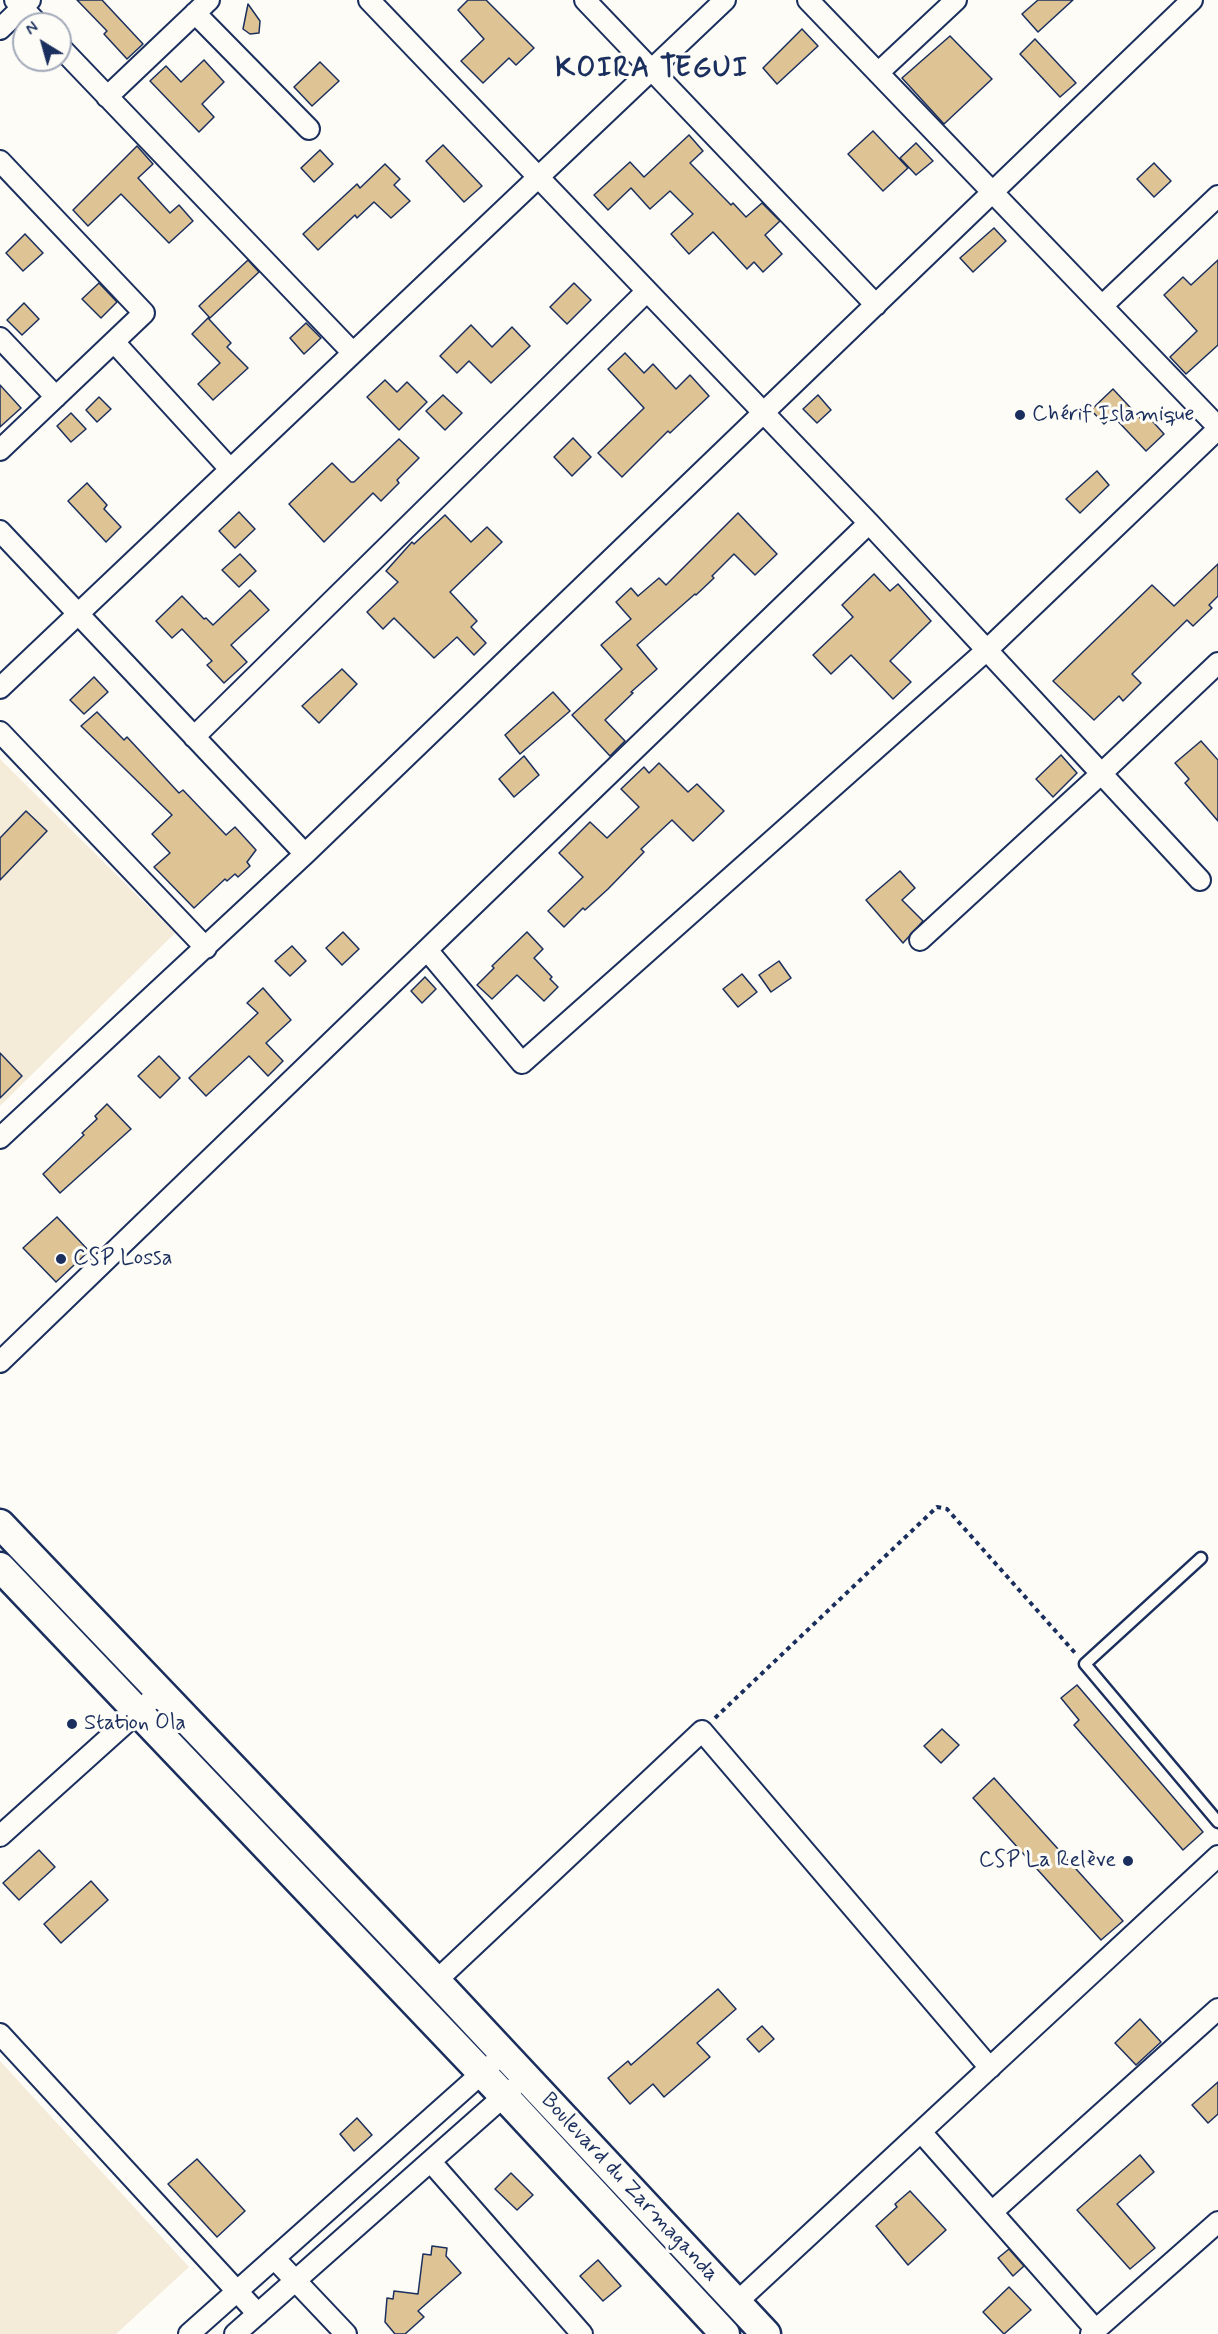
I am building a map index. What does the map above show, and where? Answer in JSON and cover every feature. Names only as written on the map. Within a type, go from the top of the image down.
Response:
[{"type":"main road","name":"Boulevard du Zarmaganda","points":[[0,1524],[436,1981],[766,2334]]},
{"type":"main road","name":"Boulevard du Zarmaganda","points":[[0,1567],[504,2096],[725,2334]]},
{"type":"street","points":[[369,0],[988,649],[1200,880]]},
{"type":"street","points":[[585,0],[876,305]]},
{"type":"street","points":[[0,688],[725,0]]},
{"type":"street","points":[[427,950],[522,1063],[988,649],[1218,428],[808,0]]},
{"type":"street","points":[[878,73],[956,0]]},
{"type":"street","points":[[0,1138],[305,854],[1192,0]]},
{"type":"street","points":[[0,29],[22,2]]},
{"type":"street","points":[[107,97],[202,7],[309,129]]},
{"type":"street","points":[[72,60],[353,353]]},
{"type":"street","points":[[0,161],[144,313],[0,450]]},
{"type":"street","points":[[1102,306],[1218,196]]},
{"type":"street","points":[[194,736],[647,291]]},
{"type":"street","points":[[0,338],[56,397]]},
{"type":"street","points":[[114,342],[230,469]]},
{"type":"street","points":[[0,1362],[869,523]]},
{"type":"street","points":[[0,531],[305,854]]},
{"type":"street","points":[[920,940],[1218,663]]},
{"type":"street","points":[[0,732],[206,948]]},
{"type":"street","points":[[0,1836],[160,1692]]},
{"type":"street","points":[[436,1981],[702,1731],[990,2068]]},
{"type":"street","points":[[736,2303],[1218,1857]]},
{"type":"street","points":[[992,2212],[1218,2009]]},
{"type":"street","points":[[0,2034],[258,2314]]},
{"type":"street","points":[[189,2334],[482,2073],[497,2047]]},
{"type":"street","points":[[236,2334],[525,2076]]},
{"type":"street","points":[[921,2132],[1094,2332],[1218,2222]]},
{"type":"street","points":[[431,2162],[582,2334]]},
{"type":"street","points":[[274,2258],[346,2334]]},
{"type":"lane","points":[[1201,1558],[1085,1664],[1218,1822]]},
{"type":"path","points":[[702,1731],[937,1507],[947,1509],[1085,1664]]},
{"type":"shaded area","points":[[0,759],[175,933],[0,1106]]},
{"type":"shaded area","points":[[0,2061],[189,2267],[116,2334],[0,2334]]},
{"type":"building","points":[[77,0],[102,0],[143,44],[127,59],[104,34],[107,31]]},
{"type":"building","points":[[468,0],[486,0],[534,48],[516,65],[509,58],[483,83],[461,61],[484,39],[458,10]]},
{"type":"building","points":[[1038,0],[1073,0],[1038,32],[1022,14]]},
{"type":"building","points":[[248,4],[260,21],[259,33],[250,34],[243,29]]},
{"type":"building","points":[[802,29],[818,46],[777,84],[763,68]]},
{"type":"building","points":[[950,36],[992,79],[944,124],[902,78]]},
{"type":"building","points":[[1035,39],[1076,83],[1060,97],[1020,54]]},
{"type":"building","points":[[204,60],[224,82],[202,104],[214,117],[199,132],[150,81],[166,66],[181,82]]},
{"type":"building","points":[[320,62],[339,81],[312,106],[294,87]]},
{"type":"building","points":[[873,131],[908,168],[883,191],[848,154]]},
{"type":"building","points":[[689,135],[703,151],[690,163],[731,205],[733,203],[746,217],[762,203],[780,221],[765,235],[782,254],[763,272],[754,262],[747,269],[713,232],[689,254],[671,234],[693,214],[670,191],[650,209],[631,188],[608,210],[594,195],[630,162],[644,177]]},
{"type":"building","points":[[916,143],[933,161],[916,175],[900,158]]},
{"type":"building","points":[[443,145],[482,186],[464,202],[426,161]]},
{"type":"building","points":[[137,146],[153,164],[138,178],[170,213],[179,205],[193,221],[169,243],[121,194],[88,226],[73,210]]},
{"type":"building","points":[[320,150],[333,164],[314,182],[301,168]]},
{"type":"building","points":[[1154,163],[1171,181],[1154,197],[1137,179]]},
{"type":"building","points":[[385,164],[400,179],[394,185],[410,201],[391,218],[374,202],[357,218],[355,215],[318,250],[303,234],[357,184],[360,188]]},
{"type":"building","points":[[994,228],[1006,241],[973,272],[960,258]]},
{"type":"building","points":[[25,234],[43,253],[23,271],[6,253]]},
{"type":"building","points":[[248,260],[259,272],[210,318],[199,306]]},
{"type":"building","points":[[1218,260],[1218,345],[1186,374],[1170,357],[1197,331],[1164,295],[1183,277],[1191,285]]},
{"type":"building","points":[[99,283],[117,302],[101,318],[82,299]]},
{"type":"building","points":[[574,283],[591,300],[567,324],[550,307]]},
{"type":"building","points":[[24,303],[39,319],[22,335],[7,320]]},
{"type":"building","points":[[208,318],[231,343],[227,347],[248,368],[213,400],[198,384],[220,363],[192,334]]},
{"type":"building","points":[[306,323],[321,338],[304,354],[290,338]]},
{"type":"building","points":[[471,325],[492,347],[512,327],[530,346],[491,383],[469,361],[457,373],[440,356]]},
{"type":"building","points":[[625,353],[644,373],[653,364],[676,389],[690,375],[709,396],[670,433],[668,431],[622,477],[598,453],[644,408],[608,369]]},
{"type":"building","points":[[385,380],[397,392],[407,382],[427,402],[399,430],[367,397]]},
{"type":"building","points":[[0,385],[21,408],[0,427]]},
{"type":"building","points":[[1113,389],[1141,419],[1146,414],[1164,434],[1146,451],[1113,416],[1104,424],[1091,410]]},
{"type":"building","points":[[443,395],[462,413],[445,430],[426,411]]},
{"type":"building","points":[[818,395],[831,410],[817,423],[803,409]]},
{"type":"building","points":[[99,397],[111,409],[97,422],[86,410]]},
{"type":"building","points":[[71,413],[86,429],[71,442],[57,426]]},
{"type":"building","points":[[573,438],[591,457],[572,476],[554,457]]},
{"type":"building","points":[[399,439],[419,458],[397,480],[399,483],[381,501],[373,493],[324,542],[289,504],[332,463],[351,482],[354,482]]},
{"type":"building","points":[[1097,471],[1109,485],[1080,513],[1066,499]]},
{"type":"building","points":[[87,483],[107,505],[104,509],[121,527],[106,542],[68,501]]},
{"type":"building","points":[[239,512],[255,529],[235,548],[219,531]]},
{"type":"building","points":[[738,513],[777,554],[755,575],[734,554],[696,595],[637,645],[657,669],[605,720],[625,741],[610,756],[572,715],[622,669],[601,645],[631,619],[616,602],[631,588],[638,596],[659,578],[666,585]]},
{"type":"building","points":[[445,515],[471,542],[487,527],[502,542],[450,592],[477,621],[471,627],[486,643],[474,655],[457,637],[434,658],[394,618],[383,629],[367,612],[398,582],[386,571],[412,542],[414,544]]},
{"type":"building","points":[[240,554],[256,571],[239,587],[222,570]]},
{"type":"building","points":[[1218,564],[1218,596],[1209,605],[1212,608],[1193,626],[1187,620],[1132,674],[1141,683],[1123,701],[1119,696],[1094,720],[1053,681],[1152,585],[1174,606]]},
{"type":"building","points":[[874,574],[890,591],[898,584],[931,621],[890,661],[911,682],[893,699],[851,655],[831,674],[813,655],[853,617],[842,605]]},
{"type":"building","points":[[250,590],[269,610],[231,645],[247,662],[224,683],[207,665],[212,661],[182,629],[172,638],[156,621],[182,596],[213,625]]},
{"type":"building","points":[[342,669],[357,684],[319,723],[302,706]]},
{"type":"building","points":[[94,677],[108,692],[84,714],[70,700]]},
{"type":"building","points":[[553,692],[570,711],[520,754],[505,735]]},
{"type":"building","points":[[97,712],[124,740],[127,737],[179,793],[183,790],[226,835],[235,827],[256,850],[247,862],[250,866],[238,877],[235,874],[227,881],[225,879],[194,908],[154,867],[170,853],[152,834],[172,815],[81,726]]},
{"type":"building","points":[[1201,741],[1218,760],[1218,821],[1185,783],[1189,779],[1175,763]]},
{"type":"building","points":[[1061,755],[1077,773],[1053,797],[1036,779]]},
{"type":"building","points":[[524,756],[539,775],[514,797],[499,779]]},
{"type":"building","points":[[659,763],[688,792],[697,784],[724,811],[693,841],[672,820],[641,849],[644,852],[608,889],[585,910],[583,908],[564,927],[548,911],[583,877],[559,853],[590,822],[607,838],[639,807],[621,789],[644,767],[649,773]]},
{"type":"building","points":[[26,811],[47,831],[0,880],[0,838]]},
{"type":"building","points":[[900,871],[915,888],[902,900],[923,921],[903,943],[866,900]]},
{"type":"building","points":[[343,932],[359,949],[342,965],[326,948]]},
{"type":"building","points":[[527,932],[543,949],[534,958],[558,987],[544,1001],[517,975],[492,999],[477,985],[494,968],[492,966]]},
{"type":"building","points":[[292,946],[306,961],[290,976],[275,961]]},
{"type":"building","points":[[779,961],[791,978],[771,992],[759,975]]},
{"type":"building","points":[[742,974],[757,992],[738,1007],[723,989]]},
{"type":"building","points":[[425,977],[436,989],[422,1003],[411,991]]},
{"type":"building","points":[[263,988],[291,1020],[266,1043],[283,1061],[268,1076],[249,1056],[206,1096],[189,1078],[258,1013],[247,1003]]},
{"type":"building","points":[[0,1053],[22,1076],[0,1098]]},
{"type":"building","points":[[159,1056],[180,1078],[160,1098],[138,1076]]},
{"type":"building","points":[[107,1104],[131,1129],[60,1193],[43,1174],[84,1135],[82,1133],[97,1119],[95,1116]]},
{"type":"building","points":[[57,1217],[89,1251],[56,1282],[23,1248]]},
{"type":"building","points":[[1077,1685],[1203,1832],[1183,1850],[1074,1725],[1079,1720],[1061,1698]]},
{"type":"building","points":[[942,1729],[959,1745],[941,1763],[924,1746]]},
{"type":"building","points":[[994,1778],[1123,1921],[1101,1940],[973,1798]]},
{"type":"building","points":[[39,1850],[55,1867],[19,1900],[3,1883]]},
{"type":"building","points":[[91,1881],[108,1900],[61,1943],[44,1924]]},
{"type":"building","points":[[718,1989],[736,2009],[697,2043],[710,2057],[664,2097],[653,2084],[630,2104],[608,2078],[628,2061],[631,2065]]},
{"type":"building","points":[[1140,2019],[1161,2042],[1136,2065],[1115,2043]]},
{"type":"building","points":[[762,2026],[774,2039],[759,2052],[747,2039]]},
{"type":"building","points":[[1218,2082],[1218,2114],[1208,2123],[1192,2105]]},
{"type":"building","points":[[357,2118],[372,2135],[354,2151],[340,2134]]},
{"type":"building","points":[[1140,2155],[1154,2172],[1117,2204],[1155,2248],[1130,2269],[1077,2210]]},
{"type":"building","points":[[197,2159],[245,2211],[217,2237],[168,2184]]},
{"type":"building","points":[[511,2173],[533,2195],[517,2210],[495,2189]]},
{"type":"building","points":[[910,2191],[946,2230],[908,2265],[876,2226],[897,2207],[895,2204]]},
{"type":"building","points":[[432,2246],[447,2248],[446,2256],[461,2273],[418,2311],[424,2317],[405,2334],[395,2334],[385,2322],[387,2298],[393,2299],[394,2291],[418,2294],[423,2254],[431,2255]]},
{"type":"building","points":[[1009,2249],[1024,2266],[1013,2276],[998,2258]]},
{"type":"building","points":[[598,2260],[621,2286],[603,2301],[580,2276]]},
{"type":"building","points":[[1009,2287],[1031,2310],[1004,2334],[983,2312]]},
{"type":"place","name":"Chérif Islamique","points":[[1020,415]]},
{"type":"place","name":"CSP Lossa","points":[[61,1259]]},
{"type":"place","name":"Station Ola","points":[[72,1724]]},
{"type":"place","name":"CSP La Relève","points":[[1128,1861]]},
{"type":"district","name":"KOIRA TEGUI","points":[[652,70]]}]
